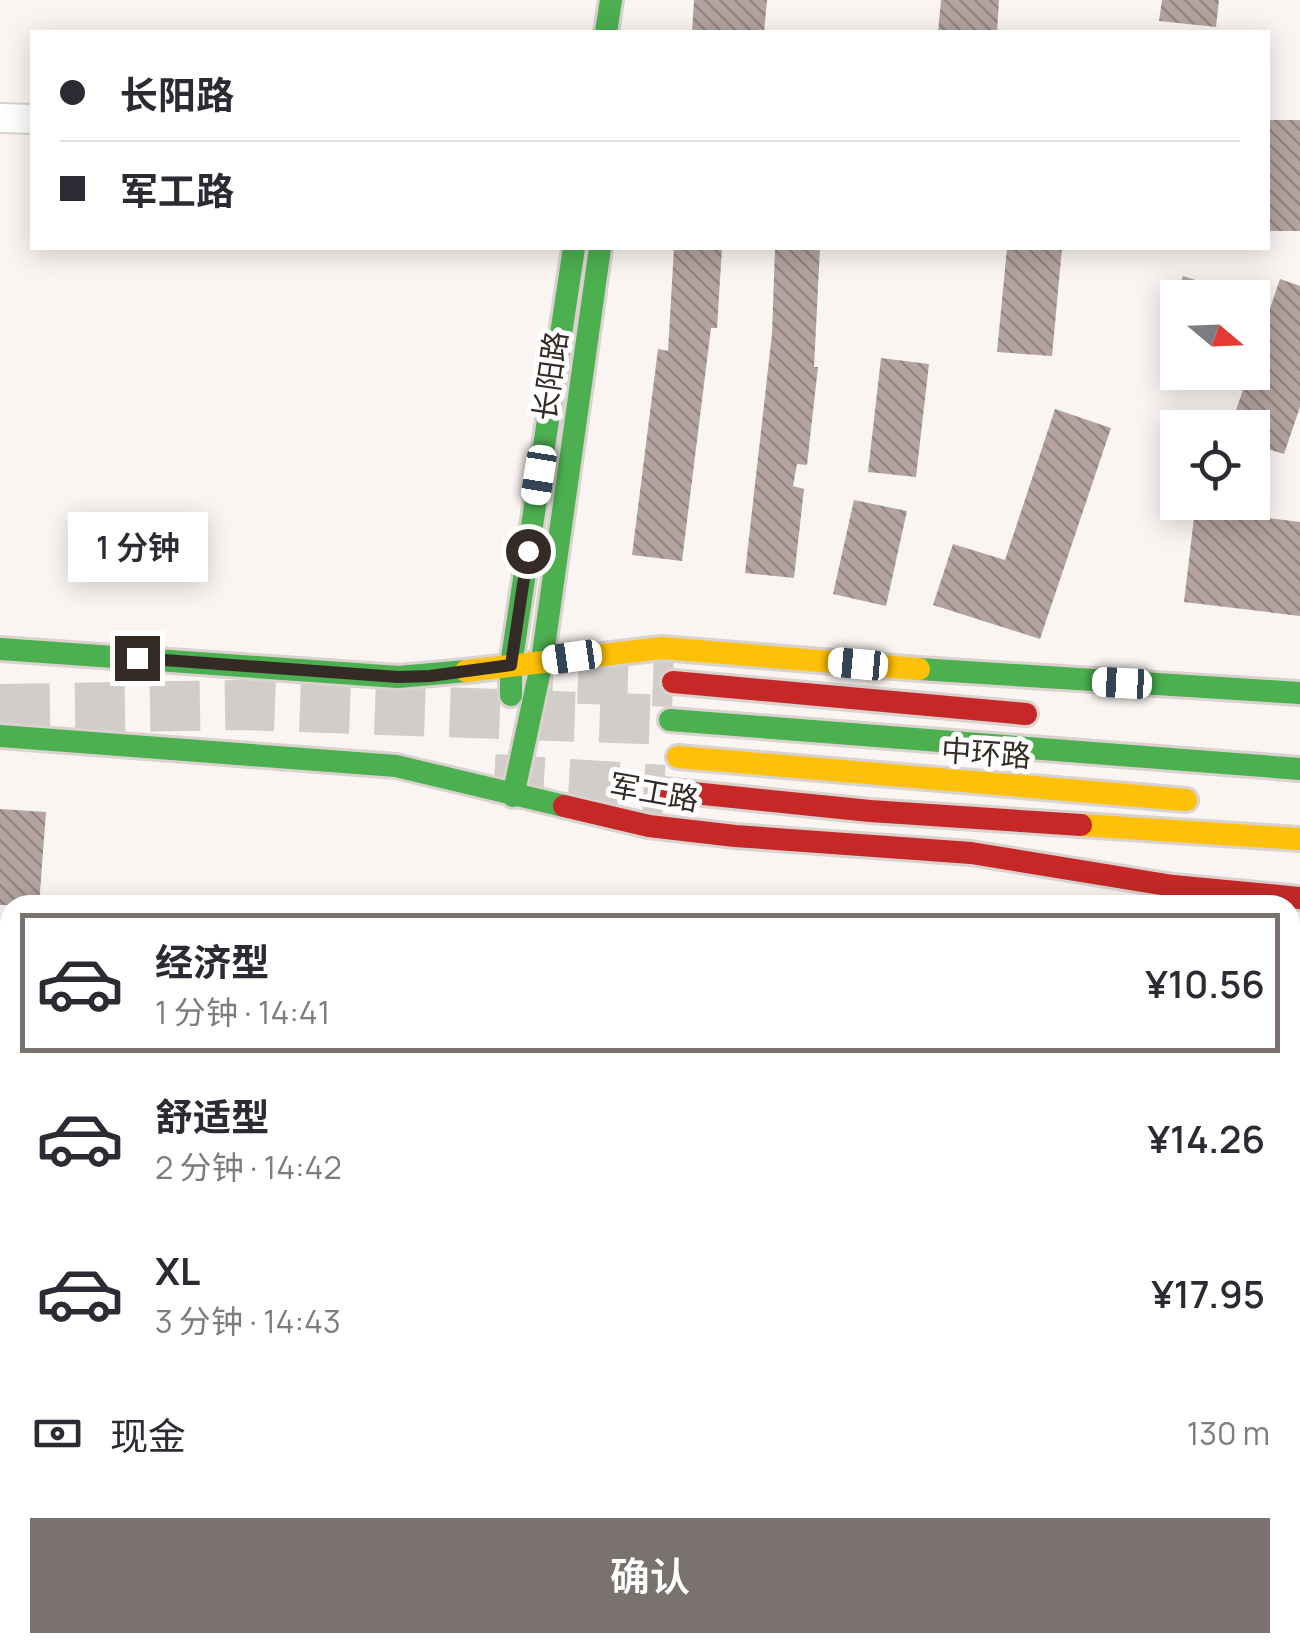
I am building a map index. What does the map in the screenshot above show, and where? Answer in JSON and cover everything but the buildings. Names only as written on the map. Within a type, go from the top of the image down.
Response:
[{"type":"main road","points":[[606,30],[611,0]]},
{"type":"main road","name":"长阳路","points":[[513,796],[511,665],[574,250]]},
{"type":"main road","name":"长阳路","points":[[513,796],[542,661],[600,250]]},
{"type":"main road","points":[[0,649],[398,677],[662,648],[1015,677],[1300,693]]},
{"type":"main road","points":[[673,682],[1050,717]]},
{"type":"main road","name":"中环路","points":[[670,720],[1300,769]]},
{"type":"main road","name":"军工路","points":[[0,736],[396,766],[662,828],[971,853],[1173,886],[1268,895]]},
{"type":"main road","name":"中环路","points":[[668,756],[1203,801]]},
{"type":"main road","points":[[664,790],[1107,829],[1300,839]]},
{"type":"main road","points":[[1107,829],[1300,861]]},
{"type":"street","points":[[0,118],[30,119]]},
{"type":"tunnel","points":[[503,676],[673,682]]},
{"type":"tunnel","points":[[0,709],[239,705],[670,720]]},
{"type":"tunnel","points":[[494,779],[664,790]]},
{"type":"traffic: fast","points":[[606,30],[611,0]]},
{"type":"traffic: fast","points":[[511,695],[511,665],[574,250]]},
{"type":"traffic: fast","points":[[513,796],[542,661],[600,250]]},
{"type":"traffic: fast","points":[[0,649],[398,677],[466,671]]},
{"type":"traffic: fast","points":[[919,669],[1300,693]]},
{"type":"traffic: fast","points":[[670,720],[1300,769]]},
{"type":"traffic: fast","points":[[0,736],[396,766],[564,806]]},
{"type":"traffic: slow","points":[[466,671],[662,648],[919,669]]},
{"type":"traffic: slow","points":[[678,757],[1186,800]]},
{"type":"traffic: slow","points":[[1081,825],[1300,839]]},
{"type":"traffic: jam","points":[[673,682],[1026,714]]},
{"type":"traffic: jam","points":[[664,790],[870,811],[1081,825]]},
{"type":"traffic: jam","points":[[564,806],[649,826],[971,853],[1173,886],[1268,895]]},
{"type":"route","points":[[137,658],[398,677],[511,665],[528,551]]}]
